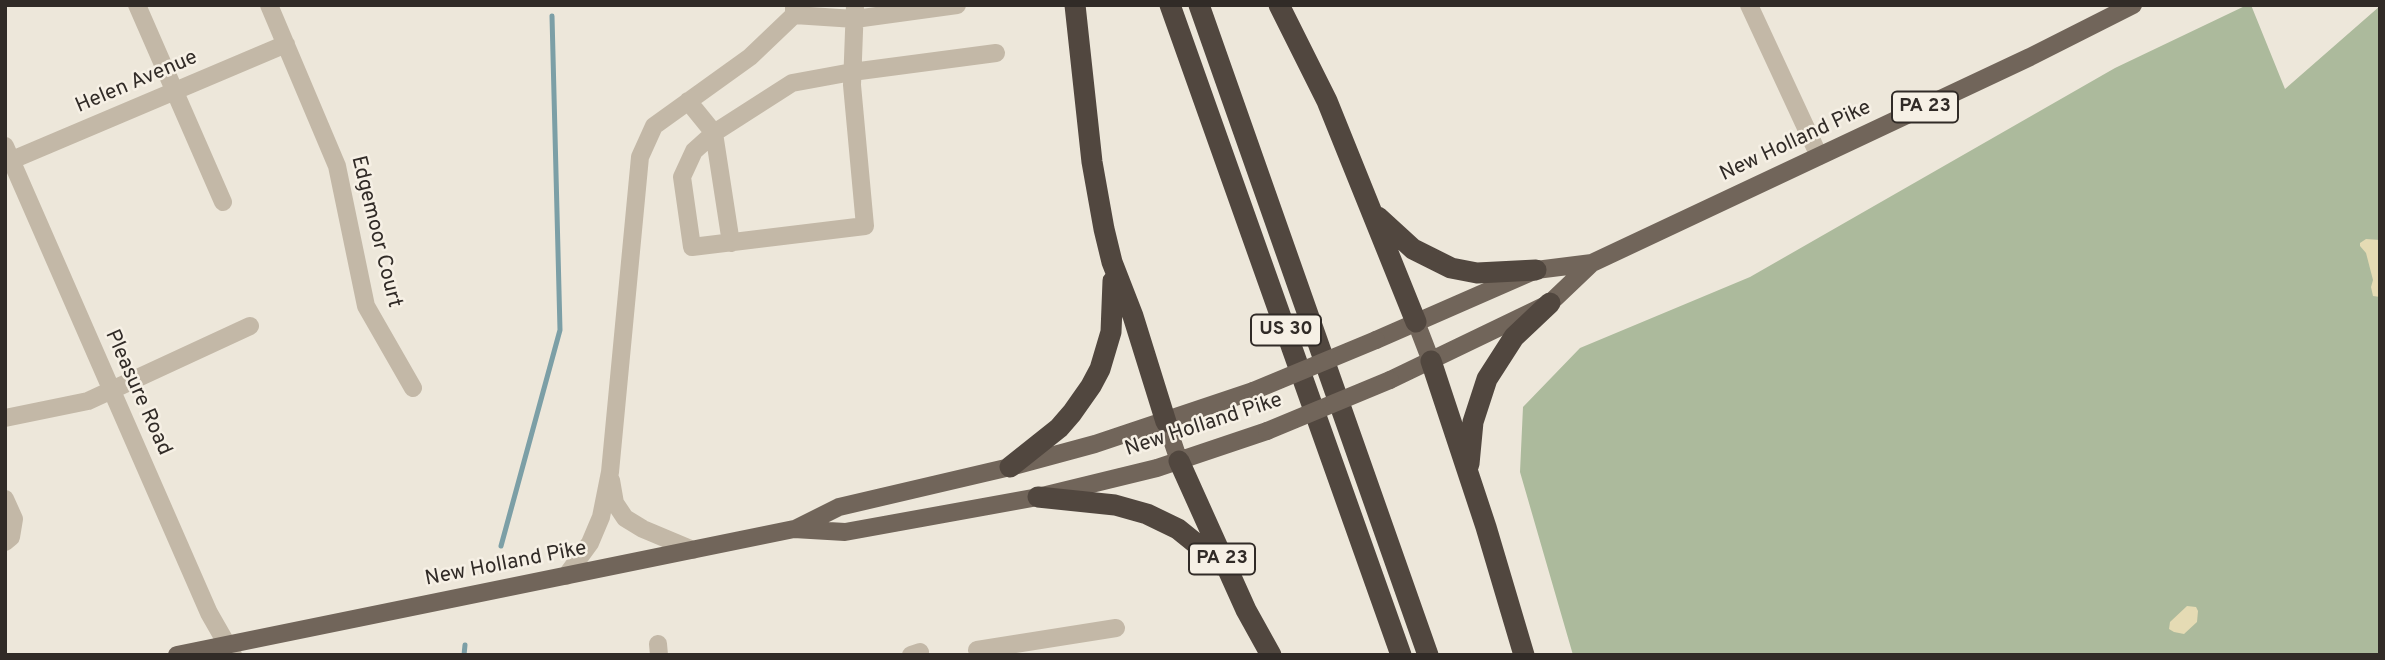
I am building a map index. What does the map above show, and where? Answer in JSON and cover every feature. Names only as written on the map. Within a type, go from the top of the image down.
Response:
[{"type":"highway","points":[[1075,5],[1092,162],[1112,261],[1133,316],[1166,422]]},
{"type":"highway","name":"US 30","points":[[1170,5],[1401,655]]},
{"type":"highway","name":"US 30","points":[[1199,5],[1428,655]]},
{"type":"highway","points":[[1279,5],[1327,101],[1416,323]]},
{"type":"highway","points":[[1372,211],[1401,240],[1438,263],[1477,273],[1536,270]]},
{"type":"highway","points":[[1010,467],[1065,421],[1082,400],[1100,369],[1111,332],[1112,261]]},
{"type":"highway","name":"PA 23","points":[[1524,655],[1468,473],[1474,422],[1487,379],[1514,337],[1550,303]]},
{"type":"highway","points":[[1431,361],[1468,473]]},
{"type":"highway","name":"PA 23","points":[[1180,461],[1229,575],[1270,655]]},
{"type":"highway","points":[[1038,497],[1115,505],[1147,514],[1192,539],[1229,575]]},
{"type":"main road","name":"New Holland Pike","points":[[794,530],[839,507],[1010,467],[1166,422],[1253,391],[1536,270],[1592,263],[2030,57],[2133,5]]},
{"type":"main road","name":"New Holland Pike","points":[[177,655],[230,650],[566,576],[794,530],[845,532],[1038,497],[1180,461],[1268,431],[1431,361],[1550,303],[1592,263]]},
{"type":"main road","points":[[1416,323],[1431,361]]},
{"type":"main road","name":"PA 23","points":[[1166,422],[1180,461]]},
{"type":"street","points":[[136,5],[223,201]]},
{"type":"street","name":"Edgemoor Court","points":[[269,5],[337,166],[366,306],[413,387]]},
{"type":"street","points":[[566,576],[594,534],[601,517],[610,472],[640,157],[654,126],[750,57],[794,10],[855,12],[957,5]]},
{"type":"street","points":[[1749,5],[1819,156]]},
{"type":"street","points":[[855,12],[852,72],[852,85],[866,226],[692,247],[682,177],[694,151],[714,134],[792,83],[852,72],[996,53]]},
{"type":"street","name":"Helen Avenue","points":[[7,157],[174,92],[286,44]]},
{"type":"street","points":[[688,101],[714,134],[731,243]]},
{"type":"street","name":"Pleasure Road","points":[[7,157],[209,613],[230,650]]},
{"type":"street","points":[[5,418],[88,401],[250,326]]},
{"type":"street","points":[[610,472],[615,503],[625,518],[643,529],[692,550]]},
{"type":"street","points":[[5,499],[14,519],[11,537],[5,542]]},
{"type":"street","points":[[977,650],[1042,647],[1116,628]]},
{"type":"green space","points":[[2251,5],[2285,89],[2380,6],[2380,655],[1573,655],[1520,472],[1523,407],[1580,348],[1750,277],[2115,68]]},
{"type":"sand","points":[[2366,239],[2380,240],[2380,297],[2373,296],[2373,280],[2366,253],[2360,246]]},
{"type":"sand","points":[[2187,606],[2196,607],[2197,622],[2184,634],[2169,629],[2170,622]]},
{"type":"waterway","points":[[501,546],[560,330],[552,16]]},
{"type":"waterway","points":[[464,655],[465,645]]}]
